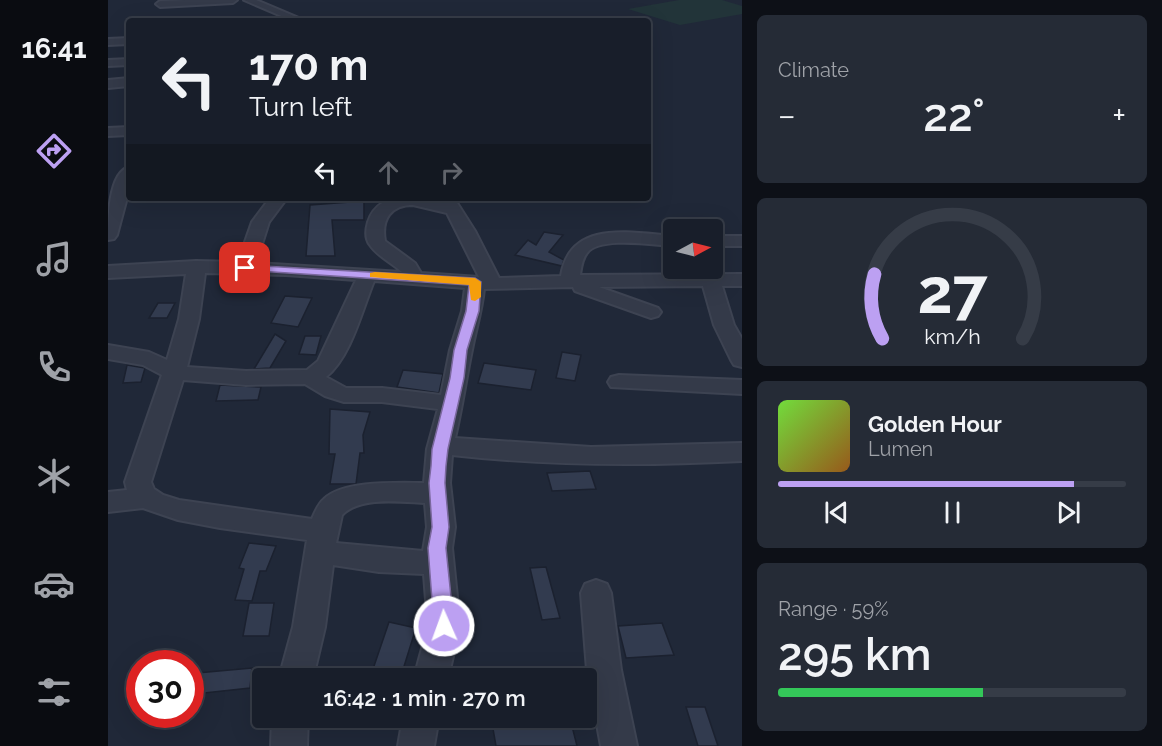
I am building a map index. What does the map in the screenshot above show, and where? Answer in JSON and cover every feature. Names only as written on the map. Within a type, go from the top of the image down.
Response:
[{"type":"street","points":[[161,6],[233,0]]},
{"type":"street","points":[[248,0],[293,18]]},
{"type":"street","points":[[108,42],[126,41]]},
{"type":"street","points":[[108,63],[126,62]]},
{"type":"street","points":[[108,84],[126,82]]},
{"type":"street","points":[[108,132],[126,131]]},
{"type":"street","points":[[108,235],[118,197],[126,178]]},
{"type":"street","points":[[245,268],[257,226],[276,201]]},
{"type":"street","points":[[396,201],[389,203],[381,211],[375,230],[377,243],[408,267],[415,278]]},
{"type":"street","points":[[410,201],[449,204],[470,239],[483,283],[461,350],[441,446],[438,493],[441,518],[437,548],[444,626],[434,668]]},
{"type":"street","points":[[566,281],[574,257],[588,243],[611,240],[663,241]]},
{"type":"street","points":[[723,241],[742,241]]},
{"type":"street","points":[[196,267],[189,319],[174,374],[138,482],[142,494],[153,502],[178,510],[321,541],[345,556],[438,563]]},
{"type":"street","points":[[108,272],[196,267],[245,268],[483,283],[742,280]]},
{"type":"street","points":[[108,352],[149,359],[174,374],[246,378],[310,377],[318,374],[334,354],[367,274]]},
{"type":"street","points":[[566,281],[651,312]]},
{"type":"street","points":[[711,281],[736,337],[742,360]]},
{"type":"street","points":[[310,377],[333,392],[450,403]]},
{"type":"street","points":[[619,382],[742,387]]},
{"type":"street","points":[[441,446],[519,454],[612,458],[742,452]]},
{"type":"street","points":[[299,668],[309,627],[321,541],[326,518],[333,506],[345,499],[388,494],[438,493]]},
{"type":"street","points":[[108,502],[148,498]]},
{"type":"street","points":[[596,593],[599,643],[610,711],[619,746]]},
{"type":"street","points":[[289,746],[290,728]]},
{"type":"street","points":[[416,746],[419,728]]},
{"type":"shaded area","points":[[679,0],[722,0],[742,6],[742,14],[680,25],[628,9]]},
{"type":"building","points":[[364,201],[364,220],[332,220],[335,256],[306,256],[310,205]]},
{"type":"building","points":[[544,232],[563,235],[549,252],[564,260],[562,266],[515,255],[528,240],[536,245]]},
{"type":"building","points":[[285,296],[312,298],[298,327],[271,323]]},
{"type":"building","points":[[158,303],[175,303],[167,318],[149,318]]},
{"type":"building","points":[[275,334],[286,341],[270,368],[254,369]]},
{"type":"building","points":[[305,336],[321,336],[316,355],[299,354]]},
{"type":"building","points":[[562,352],[581,355],[575,381],[556,378]]},
{"type":"building","points":[[484,363],[536,370],[531,390],[478,383]]},
{"type":"building","points":[[127,365],[145,368],[141,382],[123,383]]},
{"type":"building","points":[[403,370],[443,374],[439,393],[397,387]]},
{"type":"building","points":[[220,385],[261,387],[258,400],[216,401]]},
{"type":"building","points":[[330,409],[370,412],[363,435],[364,453],[360,453],[356,484],[330,484],[335,454],[329,454]]},
{"type":"building","points":[[590,471],[596,489],[552,491],[547,473]]},
{"type":"building","points":[[249,543],[276,546],[266,571],[260,571],[252,601],[235,600],[244,569],[239,568]]},
{"type":"building","points":[[546,567],[560,618],[542,620],[530,568]]},
{"type":"building","points":[[249,603],[274,603],[269,636],[243,636]]},
{"type":"building","points":[[389,622],[416,628],[404,668],[373,668]]},
{"type":"building","points":[[662,623],[674,655],[626,658],[618,626]]},
{"type":"building","points":[[252,668],[250,688],[204,693],[204,672]]},
{"type":"building","points":[[686,707],[705,707],[718,746],[698,746]]},
{"type":"building","points":[[572,728],[577,746],[496,746],[493,729]]},
{"type":"slow traffic","points":[[375,275],[475,282],[475,297]]},
{"type":"route","points":[[245,268],[475,282],[475,298],[461,350],[438,466],[441,532],[437,548],[444,626]]}]
